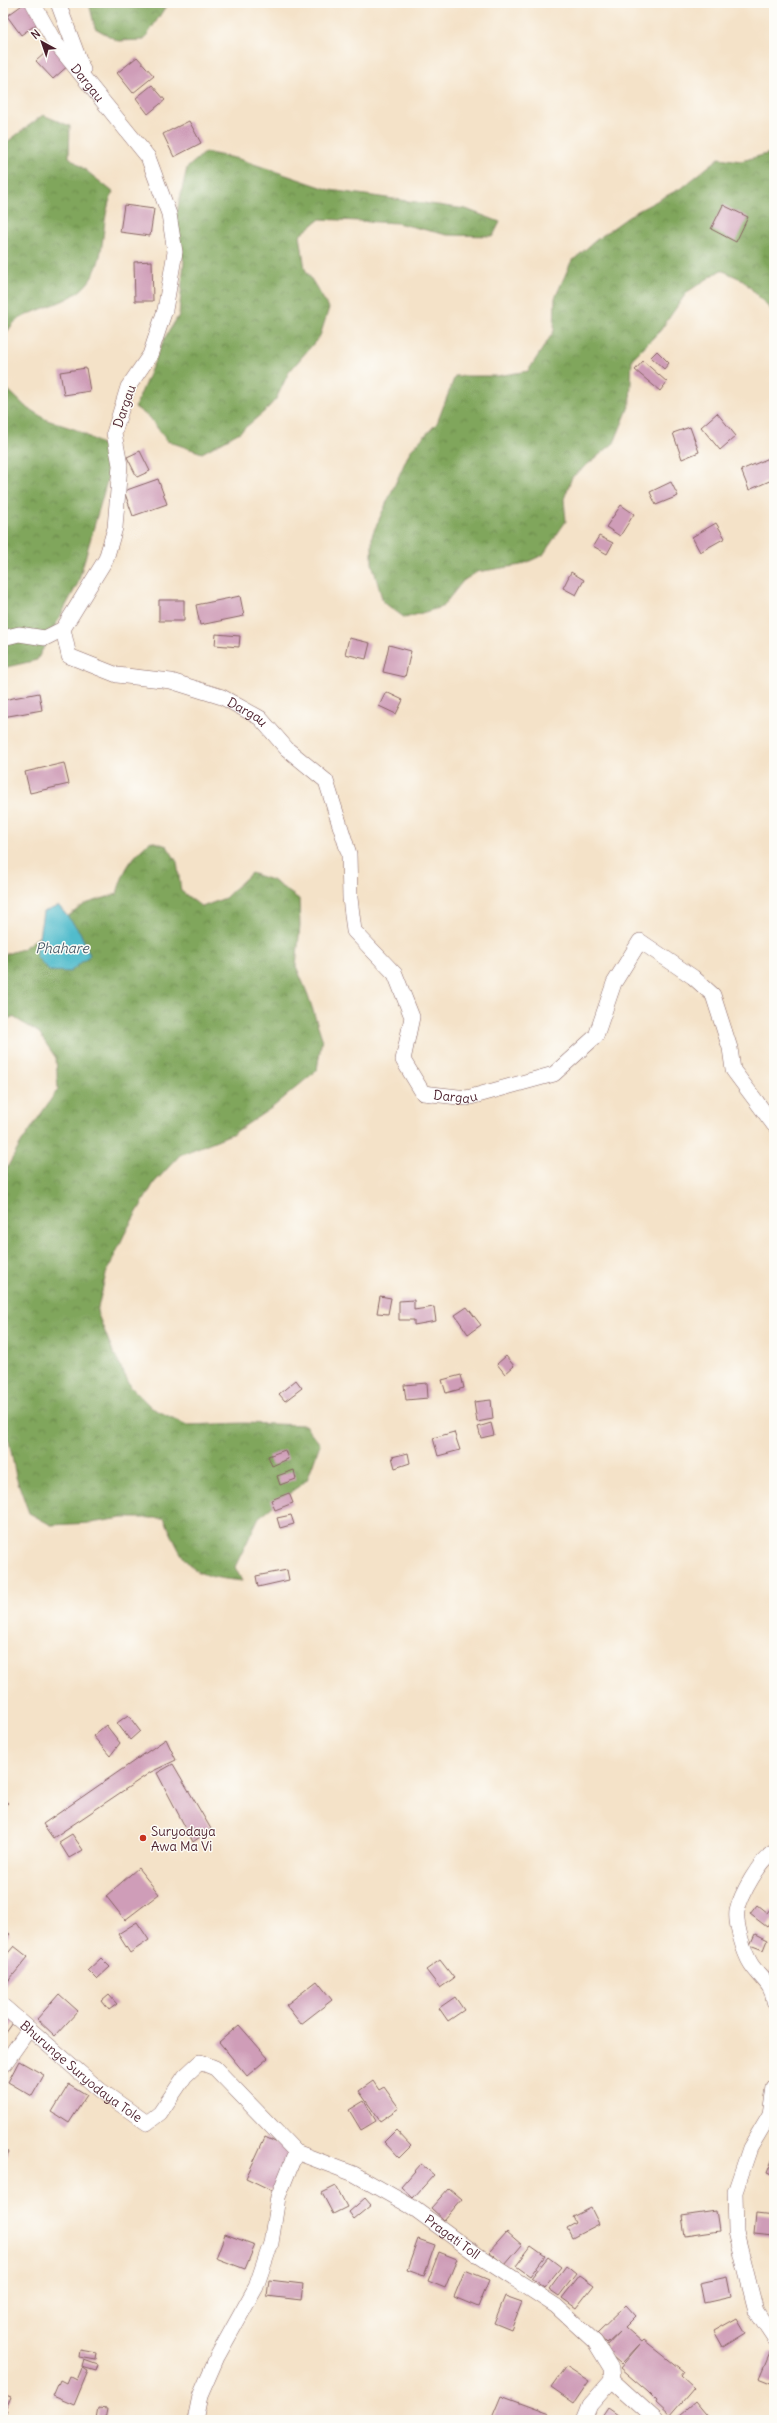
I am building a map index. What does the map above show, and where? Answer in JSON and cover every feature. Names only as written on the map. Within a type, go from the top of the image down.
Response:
[{"type":"street","name":"Dargau","points":[[33,3],[54,41],[148,157],[169,214],[174,252],[165,310],[150,355],[128,387],[114,433],[120,465],[115,528],[106,559],[63,629],[69,656],[117,675],[171,681],[214,694],[260,718],[287,749],[326,781],[350,854],[350,898],[354,931],[395,974],[412,1017],[403,1060],[423,1093],[467,1098],[554,1074],[596,1036],[614,983],[640,941],[693,977],[713,995],[730,1048],[733,1070],[774,1125]]},
{"type":"street","points":[[58,3],[89,84]]},
{"type":"street","points":[[3,638],[19,634],[45,638],[63,629]]},
{"type":"street","points":[[774,1852],[770,1854],[749,1882],[737,1911],[739,1933],[750,1963],[773,1990],[774,2001]]},
{"type":"street","name":"Bhurunge Suryodaya Tole","points":[[3,2006],[100,2090],[147,2123],[160,2113],[185,2076],[200,2062],[215,2068],[226,2080]]},
{"type":"street","points":[[3,2066],[29,2029]]},
{"type":"street","name":"Pragati Toll","points":[[226,2080],[296,2152],[354,2174],[412,2207],[479,2256],[556,2306],[595,2342],[611,2368],[612,2380]]},
{"type":"street","points":[[774,2087],[770,2114],[750,2148],[735,2192],[736,2232],[756,2311],[774,2338]]},
{"type":"street","points":[[195,2420],[200,2396],[217,2357],[256,2287],[271,2243],[278,2197],[296,2152]]},
{"type":"street","points":[[584,2420],[590,2404],[612,2380],[656,2420]]},
{"type":"green space","points":[[89,3],[168,3],[144,40],[118,41],[95,28]]},
{"type":"green space","points":[[43,115],[70,126],[69,157],[113,192],[106,213],[100,255],[93,275],[86,285],[68,298],[16,321],[3,338],[3,145]]},
{"type":"green space","points":[[205,152],[239,159],[330,190],[466,209],[500,222],[493,236],[447,235],[397,223],[320,219],[300,235],[305,269],[329,308],[320,336],[289,372],[276,399],[265,411],[240,432],[202,453],[167,441],[150,418],[135,407],[164,339],[179,315],[184,261],[172,233],[187,168]]},
{"type":"green space","points":[[774,152],[774,313],[743,280],[721,270],[687,292],[660,331],[632,359],[630,404],[614,443],[572,477],[564,499],[566,521],[543,555],[521,565],[477,572],[463,581],[442,607],[405,618],[383,602],[372,563],[372,535],[410,451],[437,423],[455,376],[497,376],[528,371],[554,331],[555,298],[571,262],[596,240],[634,213],[683,187],[719,158],[741,161]]},
{"type":"green space","points":[[3,385],[26,407],[47,420],[77,430],[105,446],[109,474],[78,583],[37,660],[3,668]]},
{"type":"green space","points":[[151,841],[167,846],[177,862],[181,891],[202,907],[225,898],[251,873],[272,880],[299,899],[300,926],[296,966],[308,995],[322,1038],[317,1070],[273,1107],[234,1133],[180,1155],[154,1183],[126,1231],[106,1274],[97,1312],[113,1352],[131,1387],[152,1408],[187,1425],[244,1423],[305,1425],[320,1444],[307,1480],[259,1517],[235,1567],[242,1581],[211,1576],[194,1569],[180,1552],[164,1518],[122,1518],[91,1523],[51,1525],[29,1513],[16,1477],[9,1441],[3,1433],[3,1175],[21,1143],[58,1089],[56,1058],[38,1032],[13,1017],[3,1020],[3,955],[22,949],[85,904],[117,894],[122,877],[129,864],[133,858]]},
{"type":"water","name":"Phahare","points":[[59,906],[80,932],[90,955],[70,972],[49,971],[36,956],[43,912]]},
{"type":"building","points":[[25,3],[28,3],[41,21],[21,35],[7,16]]},
{"type":"building","points":[[53,46],[70,64],[53,79],[36,61]]},
{"type":"building","points":[[137,57],[154,76],[133,93],[117,73]]},
{"type":"building","points":[[152,85],[165,100],[148,114],[136,98]]},
{"type":"building","points":[[189,121],[201,143],[174,157],[163,134]]},
{"type":"building","points":[[124,205],[154,209],[150,236],[120,232]]},
{"type":"building","points":[[723,205],[748,217],[736,242],[711,229]]},
{"type":"building","points":[[152,261],[153,301],[135,301],[134,262]]},
{"type":"building","points":[[657,351],[669,363],[664,369],[651,357]]},
{"type":"building","points":[[643,361],[667,382],[660,391],[635,370]]},
{"type":"building","points":[[86,368],[90,391],[64,395],[60,372]]},
{"type":"building","points":[[717,413],[736,436],[720,450],[701,427]]},
{"type":"building","points":[[690,427],[699,452],[682,459],[673,433]]},
{"type":"building","points":[[140,451],[150,471],[137,477],[127,457]]},
{"type":"building","points":[[774,456],[774,479],[749,490],[741,470]]},
{"type":"building","points":[[158,479],[167,504],[133,516],[124,491]]},
{"type":"building","points":[[671,482],[678,496],[656,505],[650,492]]},
{"type":"building","points":[[621,505],[634,514],[620,536],[606,527]]},
{"type":"building","points":[[716,523],[725,538],[700,552],[692,537]]},
{"type":"building","points":[[599,536],[613,543],[607,554],[593,546]]},
{"type":"building","points":[[571,572],[584,580],[576,595],[563,588]]},
{"type":"building","points":[[240,596],[244,616],[200,625],[196,605]]},
{"type":"building","points":[[159,600],[184,600],[184,621],[159,621]]},
{"type":"building","points":[[216,634],[240,636],[239,647],[215,645]]},
{"type":"building","points":[[349,638],[370,643],[366,659],[345,654]]},
{"type":"building","points":[[389,645],[411,651],[405,677],[383,672]]},
{"type":"building","points":[[386,692],[403,700],[396,714],[379,706]]},
{"type":"building","points":[[39,693],[42,710],[3,717],[3,700]]},
{"type":"building","points":[[64,763],[69,784],[30,793],[25,772]]},
{"type":"building","points":[[380,1296],[391,1298],[388,1314],[377,1313]]},
{"type":"building","points":[[414,1300],[414,1310],[434,1307],[436,1321],[414,1325],[414,1320],[399,1320],[399,1301]]},
{"type":"building","points":[[467,1307],[481,1325],[468,1334],[455,1315]]},
{"type":"building","points":[[506,1356],[514,1366],[505,1374],[497,1364]]},
{"type":"building","points":[[461,1375],[464,1388],[446,1393],[442,1380]]},
{"type":"building","points":[[296,1380],[302,1388],[285,1401],[279,1394]]},
{"type":"building","points":[[427,1383],[428,1398],[406,1400],[404,1385]]},
{"type":"building","points":[[491,1400],[493,1419],[477,1422],[474,1402]]},
{"type":"building","points":[[491,1423],[494,1435],[481,1438],[478,1427]]},
{"type":"building","points":[[454,1432],[460,1450],[438,1456],[433,1438]]},
{"type":"building","points":[[285,1450],[288,1459],[272,1466],[268,1456]]},
{"type":"building","points":[[408,1453],[410,1463],[395,1468],[392,1457]]},
{"type":"building","points":[[294,1470],[296,1479],[280,1485],[277,1476]]},
{"type":"building","points":[[289,1493],[293,1503],[275,1510],[271,1500]]},
{"type":"building","points":[[291,1515],[294,1524],[280,1528],[277,1518]]},
{"type":"building","points":[[287,1570],[289,1580],[258,1587],[256,1576]]},
{"type":"building","points":[[128,1715],[140,1731],[130,1740],[117,1723]]},
{"type":"building","points":[[106,1725],[120,1743],[110,1756],[93,1736]]},
{"type":"building","points":[[166,1739],[176,1760],[151,1772],[53,1838],[43,1824]]},
{"type":"building","points":[[173,1764],[211,1829],[193,1842],[157,1773]]},
{"type":"building","points":[[3,1798],[8,1803],[3,1808]]},
{"type":"building","points":[[72,1834],[83,1850],[69,1858],[59,1842]]},
{"type":"building","points":[[138,1868],[159,1894],[125,1920],[106,1896]]},
{"type":"building","points":[[757,1905],[767,1913],[770,1909],[774,1913],[774,1918],[767,1927],[750,1914]]},
{"type":"building","points":[[137,1922],[149,1940],[130,1953],[118,1934]]},
{"type":"building","points":[[3,1928],[10,1934],[3,1942]]},
{"type":"building","points":[[755,1934],[767,1940],[763,1950],[750,1945]]},
{"type":"building","points":[[14,1946],[28,1957],[5,1985],[3,1983],[3,1959]]},
{"type":"building","points":[[101,1958],[110,1967],[97,1979],[88,1970]]},
{"type":"building","points":[[774,1959],[774,1977],[769,1975]]},
{"type":"building","points":[[440,1960],[454,1978],[440,1988],[426,1970]]},
{"type":"building","points":[[317,1981],[332,2000],[301,2024],[286,2005]]},
{"type":"building","points":[[59,1994],[78,2011],[55,2036],[37,2019]]},
{"type":"building","points":[[109,1995],[117,2004],[109,2010],[102,2001]]},
{"type":"building","points":[[455,1997],[464,2010],[448,2021],[439,2008]]},
{"type":"building","points":[[3,2012],[15,2020],[3,2037]]},
{"type":"building","points":[[239,2025],[268,2058],[247,2076],[219,2042]]},
{"type":"building","points":[[19,2061],[44,2075],[32,2096],[8,2082]]},
{"type":"building","points":[[373,2081],[379,2090],[384,2087],[399,2108],[380,2121],[359,2091]]},
{"type":"building","points":[[69,2084],[87,2095],[69,2123],[52,2112]]},
{"type":"building","points":[[364,2101],[376,2121],[361,2130],[349,2110]]},
{"type":"building","points":[[396,2130],[411,2146],[399,2158],[384,2142]]},
{"type":"building","points":[[265,2137],[292,2150],[273,2191],[246,2178]]},
{"type":"building","points":[[3,2149],[9,2152],[3,2163]]},
{"type":"building","points":[[774,2155],[774,2176],[767,2173]]},
{"type":"building","points":[[421,2164],[434,2175],[413,2198],[401,2187]]},
{"type":"building","points":[[336,2186],[347,2207],[333,2214],[322,2193]]},
{"type":"building","points":[[449,2188],[462,2199],[444,2220],[431,2208]]},
{"type":"building","points":[[365,2198],[371,2205],[354,2219],[349,2212]]},
{"type":"building","points":[[591,2208],[599,2224],[572,2238],[567,2228],[576,2223],[573,2217]]},
{"type":"building","points":[[716,2211],[719,2231],[685,2236],[682,2216]]},
{"type":"building","points":[[756,2214],[774,2216],[774,2236],[754,2234]]},
{"type":"building","points":[[507,2232],[522,2245],[505,2265],[489,2252]]},
{"type":"building","points":[[225,2234],[255,2245],[245,2269],[216,2258]]},
{"type":"building","points":[[418,2239],[435,2245],[424,2276],[407,2270]]},
{"type":"building","points":[[531,2246],[545,2256],[530,2276],[516,2266]]},
{"type":"building","points":[[439,2252],[457,2259],[445,2288],[428,2281]]},
{"type":"building","points":[[548,2257],[561,2267],[544,2288],[531,2278]]},
{"type":"building","points":[[566,2266],[576,2274],[559,2296],[549,2289]]},
{"type":"building","points":[[465,2270],[489,2280],[478,2307],[454,2297]]},
{"type":"building","points":[[580,2275],[594,2285],[576,2308],[562,2298]]},
{"type":"building","points":[[727,2277],[731,2297],[704,2303],[700,2283]]},
{"type":"building","points":[[269,2280],[303,2284],[301,2300],[267,2296]]},
{"type":"building","points":[[505,2296],[522,2302],[511,2330],[494,2323]]},
{"type":"building","points":[[626,2305],[636,2316],[625,2327],[642,2342],[644,2340],[683,2371],[680,2375],[694,2388],[670,2416],[656,2403],[657,2401],[648,2392],[620,2368],[640,2344],[621,2364],[604,2349],[620,2332],[607,2344],[597,2333]]},
{"type":"building","points":[[737,2318],[746,2333],[723,2347],[714,2331]]},
{"type":"building","points":[[80,2350],[97,2353],[96,2360],[79,2357]]},
{"type":"building","points":[[770,2352],[774,2353],[774,2384],[759,2378]]},
{"type":"building","points":[[84,2360],[98,2365],[96,2371],[82,2367]]},
{"type":"building","points":[[566,2366],[589,2381],[574,2403],[551,2387]]},
{"type":"building","points":[[82,2368],[88,2371],[74,2405],[53,2396],[60,2380],[66,2383],[69,2376],[77,2380]]},
{"type":"building","points":[[3,2394],[11,2397],[6,2408],[3,2406]]},
{"type":"building","points":[[501,2396],[550,2414],[548,2420],[491,2420]]},
{"type":"building","points":[[695,2402],[709,2419],[674,2420]]},
{"type":"building","points":[[98,2408],[107,2409],[105,2420],[96,2420]]},
{"type":"building","points":[[608,2408],[618,2415],[615,2420],[600,2420]]},
{"type":"building","points":[[3,2410],[7,2411],[4,2418],[10,2420],[3,2420]]},
{"type":"building","points":[[47,2417],[57,2420],[46,2420]]},
{"type":"place","name":"Suryodaya Awa Ma Vi","points":[[143,1838]]}]
